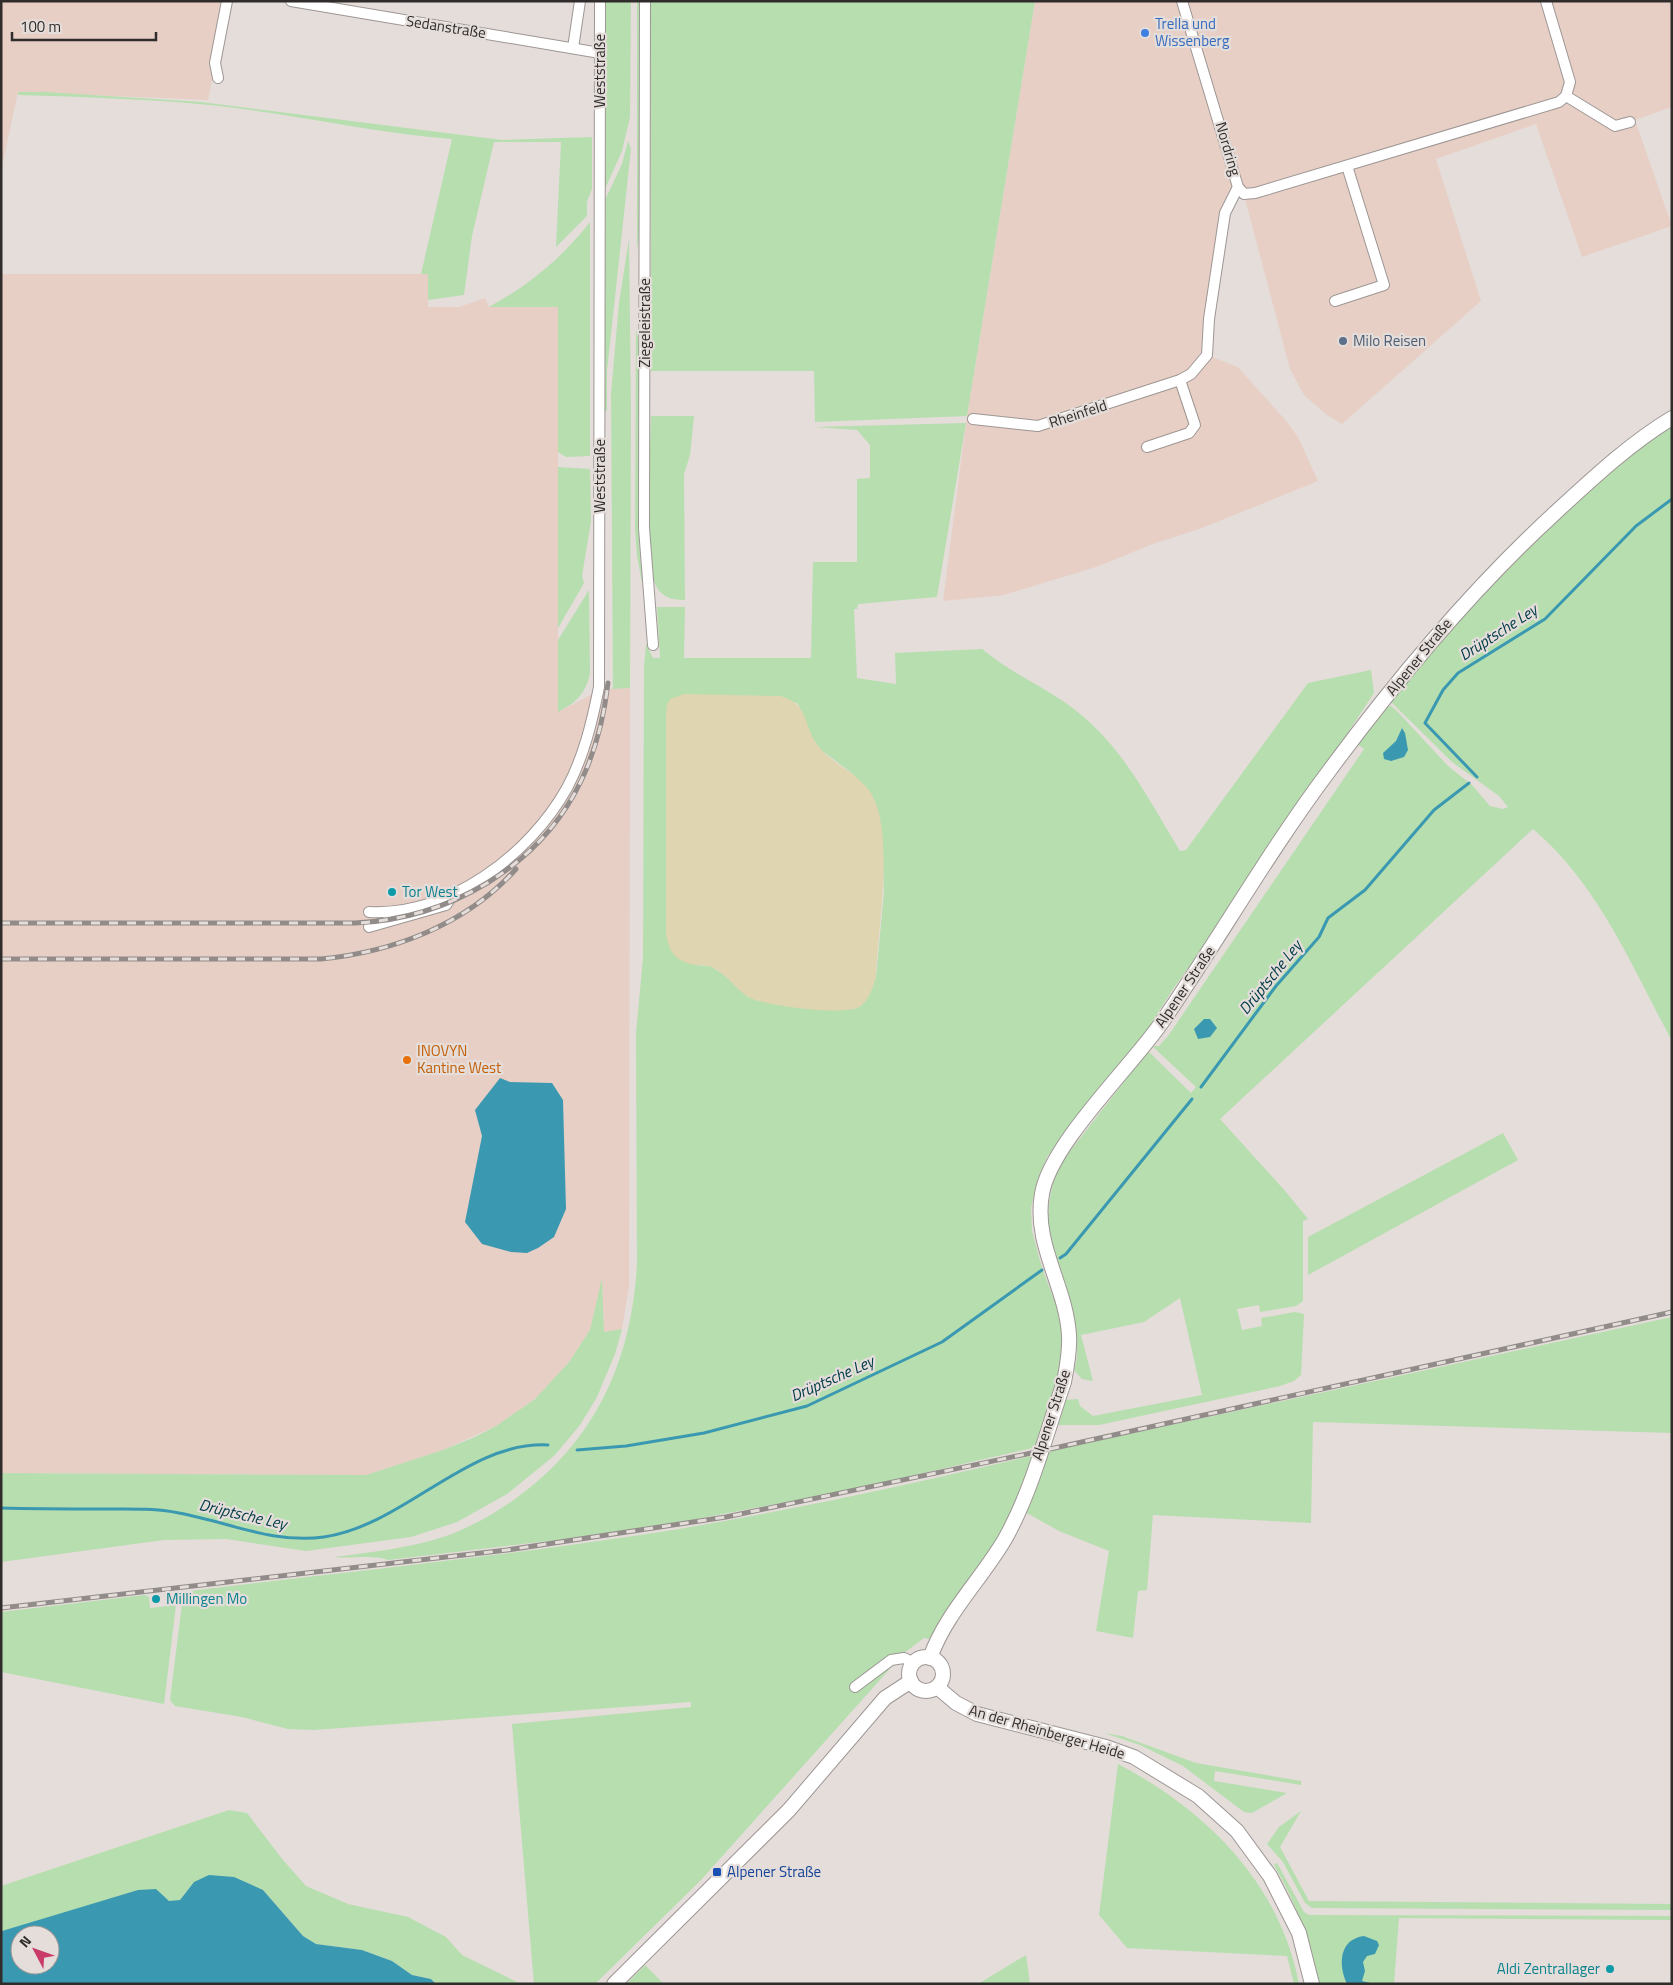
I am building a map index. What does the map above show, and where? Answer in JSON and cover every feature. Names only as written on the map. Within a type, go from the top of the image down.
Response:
[{"type":"street","points":[[218,78],[215,63],[227,1]]},
{"type":"street","name":"Sedanstraße","points":[[291,1],[600,53]]},
{"type":"street","points":[[573,48],[580,1]]},
{"type":"street","name":"Weststraße","points":[[369,912],[391,913],[417,907],[453,894],[484,876],[514,853],[541,826],[566,789],[591,730],[599,687],[600,1]]},
{"type":"street","name":"Ziegeleistraße","points":[[645,1],[644,528],[653,645]]},
{"type":"street","name":"Nordring","points":[[1182,1],[1238,187],[1244,194],[1255,193],[1558,102],[1566,96]]},
{"type":"street","points":[[1546,1],[1570,82],[1566,96],[1615,126],[1630,122]]},
{"type":"street","points":[[1334,301],[1384,285],[1346,166]]},
{"type":"street","name":"Rheinfeld","points":[[973,419],[1038,426],[1180,380],[1191,374],[1207,355],[1209,319],[1224,213],[1238,187]]},
{"type":"street","points":[[1148,447],[1189,433],[1195,425],[1180,380]]},
{"type":"street","name":"Alpener Straße","points":[[930,1658],[948,1620],[980,1578],[1017,1517],[1064,1382],[1068,1364],[1069,1333],[1044,1246],[1042,1227],[1042,1193],[1052,1165],[1075,1131],[1162,1022],[1328,772],[1449,620],[1518,548],[1588,483],[1656,427],[1672,418]]},
{"type":"street","name":"Weststraße","points":[[369,926],[446,905],[453,894]]},
{"type":"street","points":[[855,1687],[892,1660],[904,1658],[914,1663]]},
{"type":"street","points":[[921,1658],[930,1658],[939,1663],[943,1672],[941,1683],[937,1687],[923,1691],[918,1689],[911,1680],[910,1672],[914,1663],[921,1658]]},
{"type":"street","points":[[614,1984],[789,1810],[886,1698],[911,1680]]},
{"type":"street","name":"An der Rheinberger Heide","points":[[937,1687],[962,1707],[977,1714],[1101,1745],[1134,1757],[1174,1779],[1212,1807],[1246,1841],[1280,1892],[1299,1933],[1312,1984]]},
{"type":"shaded area","points":[[1,1],[228,1],[208,100],[18,92],[1,171]]},
{"type":"shaded area","points":[[1035,1],[1672,1],[1672,107],[1635,120],[1672,226],[1582,257],[1536,124],[1436,159],[1481,301],[1342,424],[1327,415],[1304,395],[1290,369],[1244,195],[1231,198],[1207,355],[1238,367],[1287,422],[1298,437],[1318,481],[1202,528],[1150,545],[1099,566],[1004,595],[943,601],[966,423]]},
{"type":"shaded area","points":[[1,274],[428,274],[428,307],[459,307],[485,298],[489,307],[558,307],[558,712],[602,689],[630,688],[629,1287],[622,1329],[604,1332],[602,1281],[590,1330],[569,1362],[535,1399],[496,1426],[443,1450],[366,1475],[1,1473]]},
{"type":"green space","points":[[605,1],[631,1],[630,117],[622,151],[605,189]]},
{"type":"green space","points":[[637,1],[641,1],[642,210],[637,251]]},
{"type":"green space","points":[[651,1],[1035,1],[967,416],[815,422],[814,371],[651,371]]},
{"type":"green space","points":[[18,92],[46,92],[201,102],[502,140],[592,137],[592,189],[587,202],[587,216],[556,247],[561,142],[494,142],[472,236],[464,295],[428,300],[428,274],[421,274],[452,139],[394,133],[219,106],[144,100],[18,95]]},
{"type":"green space","points":[[628,141],[631,149],[607,371],[607,411],[604,411],[605,200],[622,164]]},
{"type":"green space","points":[[590,222],[590,456],[566,457],[558,452],[558,307],[489,307],[518,290],[544,270],[568,248]]},
{"type":"green space","points":[[629,239],[631,411],[630,688],[613,689],[611,394],[619,303]]},
{"type":"green space","points":[[636,329],[640,346],[639,543],[643,588],[637,556],[635,528]]},
{"type":"green space","points":[[651,416],[694,416],[690,455],[684,474],[685,600],[678,600],[662,594],[655,585],[651,572],[648,506]]},
{"type":"green space","points":[[1672,418],[1672,1041],[1628,956],[1595,901],[1577,875],[1533,829],[1220,1119],[1308,1219],[1303,1221],[1303,1301],[1296,1306],[1260,1312],[1259,1305],[1237,1309],[1242,1330],[1262,1326],[1261,1318],[1295,1312],[1304,1314],[1301,1375],[1294,1381],[1280,1386],[1099,1425],[1055,1425],[1064,1400],[1078,1399],[1080,1406],[1093,1416],[1202,1395],[1180,1298],[1144,1322],[1081,1335],[1093,1381],[1082,1379],[1074,1370],[1077,1356],[1077,1338],[1074,1319],[1048,1226],[1051,1194],[1060,1164],[1148,1051],[1191,1093],[1196,1087],[1152,1046],[1159,1046],[1168,1036],[1364,749],[1357,744],[1386,707],[1391,706],[1397,711],[1448,766],[1472,785],[1490,806],[1503,809],[1508,807],[1499,796],[1452,762],[1386,697],[1518,548]]},
{"type":"green space","points":[[966,423],[937,597],[858,604],[857,609],[854,609],[857,678],[896,684],[895,653],[982,649],[1011,670],[1063,701],[1083,716],[1100,733],[1130,769],[1180,851],[1186,850],[1308,683],[1371,670],[1374,693],[1241,895],[1173,989],[1140,1041],[1047,1157],[1037,1182],[1031,1208],[1032,1231],[1042,1268],[1062,1320],[1065,1360],[1037,1447],[841,1492],[691,1520],[565,1539],[388,1560],[376,1557],[334,1557],[392,1549],[449,1535],[467,1528],[515,1499],[543,1476],[568,1451],[588,1424],[604,1396],[618,1365],[634,1299],[637,1263],[636,1033],[643,958],[644,667],[646,644],[653,658],[660,658],[657,607],[685,607],[684,658],[811,658],[813,562],[857,562],[857,479],[870,478],[870,445],[857,430],[815,427]],"holes":[[[745,696],[780,696],[798,704],[812,738],[821,750],[853,774],[883,868],[884,892],[876,977],[861,1006],[853,1009],[800,1008],[748,997],[723,974],[710,966],[696,965]]]},
{"type":"green space","points":[[558,467],[590,469],[591,521],[582,576],[584,583],[558,628]]},
{"type":"green space","points":[[589,590],[590,674],[579,697],[558,712],[558,640]]},
{"type":"green space","points":[[1503,1133],[1518,1160],[1308,1275],[1308,1237]]},
{"type":"green space","points":[[602,1278],[604,1332],[622,1329],[615,1354],[597,1397],[580,1425],[555,1455],[507,1494],[457,1522],[411,1537],[306,1551],[226,1539],[164,1540],[1,1562],[1,1473],[366,1475],[443,1450],[475,1437],[496,1426],[535,1399],[569,1362],[590,1330]]},
{"type":"green space","points":[[1672,1317],[1672,1433],[1313,1422],[1311,1523],[1153,1515],[1147,1590],[1138,1591],[1133,1638],[1096,1631],[1109,1551],[1059,1531],[1025,1512],[1046,1452]]},
{"type":"green space","points":[[1035,1455],[1012,1518],[962,1595],[929,1639],[924,1638],[904,1653],[701,1880],[595,1984],[534,1984],[512,1724],[691,1707],[691,1702],[314,1730],[288,1729],[242,1717],[175,1706],[170,1700],[182,1604],[190,1591],[476,1557],[647,1534],[793,1508]]},
{"type":"green space","points":[[145,1595],[149,1597],[150,1608],[176,1605],[164,1704],[1,1672],[1,1612]]},
{"type":"green space","points":[[1104,1733],[1122,1736],[1196,1763],[1301,1781],[1301,1785],[1215,1771],[1214,1781],[1287,1793],[1252,1813],[1244,1812],[1183,1766],[1140,1745]]},
{"type":"green space","points":[[1118,1764],[1181,1804],[1209,1827],[1234,1853],[1257,1882],[1275,1913],[1289,1947],[1299,1984],[1294,1984],[1287,1956],[1127,1948],[1099,1915]]},
{"type":"green space","points":[[229,1810],[247,1813],[283,1860],[306,1886],[348,1904],[408,1917],[446,1937],[462,1955],[521,1984],[436,1984],[431,1979],[412,1975],[392,1961],[362,1950],[316,1944],[303,1936],[263,1890],[194,1882],[180,1900],[36,1925],[10,1925],[10,1929],[1,1931],[1,1886]]},
{"type":"green space","points":[[1301,1811],[1280,1847],[1309,1901],[1672,1904],[1672,1910],[1312,1908],[1305,1903],[1283,1862],[1267,1844],[1279,1827]]},
{"type":"green space","points":[[1277,1863],[1304,1912],[1309,1915],[1672,1916],[1672,1920],[1399,1918],[1394,1984],[1318,1984],[1306,1937],[1289,1893],[1274,1865]]},
{"type":"green space","points":[[1026,1955],[1030,1984],[978,1984]]},
{"type":"green space","points":[[645,1965],[664,1984],[626,1984]]},
{"type":"sand","points":[[684,694],[780,696],[790,700],[797,705],[805,717],[819,747],[829,758],[856,777],[868,789],[877,806],[882,828],[884,853],[883,880],[876,977],[868,998],[859,1007],[838,1011],[788,1007],[759,1001],[745,995],[712,967],[684,962],[671,951],[666,933],[666,714],[670,699]]},
{"type":"water","points":[[1402,728],[1405,733],[1408,750],[1404,757],[1391,761],[1384,759],[1383,753],[1396,741]]},
{"type":"water","points":[[1204,1019],[1210,1019],[1217,1028],[1210,1037],[1198,1039],[1194,1029]]},
{"type":"water","points":[[500,1078],[510,1082],[552,1083],[563,1100],[566,1209],[554,1237],[527,1253],[511,1252],[482,1244],[465,1222],[482,1136],[475,1110]]},
{"type":"water","points":[[209,1875],[234,1877],[263,1890],[303,1936],[316,1944],[362,1950],[392,1961],[412,1975],[431,1979],[436,1984],[1,1984],[2,1931],[10,1929],[10,1975],[60,1975],[60,1925],[22,1925],[138,1890],[156,1889],[169,1901],[180,1900],[194,1882]]},
{"type":"water","points":[[1364,1936],[1377,1941],[1379,1945],[1375,1954],[1367,1956],[1363,1962],[1365,1971],[1362,1981],[1374,1984],[1347,1984],[1342,1969],[1345,1947],[1356,1938]]},
{"type":"waterway","name":"Drüptsche Ley","points":[[1477,777],[1425,723],[1443,690],[1458,673],[1545,619],[1636,526],[1672,499]]},
{"type":"waterway","name":"Drüptsche Ley","points":[[1201,1087],[1276,986],[1319,937],[1328,918],[1365,890],[1434,810],[1469,783]]},
{"type":"waterway","name":"Drüptsche Ley","points":[[1060,1258],[1066,1254],[1192,1099]]},
{"type":"waterway","name":"Drüptsche Ley","points":[[577,1450],[626,1446],[704,1433],[807,1406],[942,1342],[1042,1270]]},
{"type":"waterway","name":"Drüptsche Ley","points":[[1,1508],[160,1510],[269,1535],[305,1538],[324,1537],[354,1529],[382,1517],[463,1469],[490,1456],[518,1447],[548,1445]]},
{"type":"railway","points":[[1,923],[355,923],[390,919],[424,911],[457,899],[488,883],[516,863],[541,839],[563,812],[581,781],[591,757],[602,721],[608,683]]},
{"type":"railway","points":[[2,959],[321,959],[348,955],[402,942],[452,920],[497,888],[516,869]]},
{"type":"railway","points":[[1,1608],[507,1550],[726,1517],[1041,1451],[1672,1312]]},
{"type":"place","name":"Trella und Wissenberg","points":[[1145,33]]},
{"type":"place","name":"Milo Reisen","points":[[1343,341]]},
{"type":"place","name":"Tor West","points":[[392,892]]},
{"type":"place","name":"INOVYN Kantine West","points":[[407,1060]]},
{"type":"place","name":"Millingen Mo","points":[[156,1599]]},
{"type":"place","name":"Alpener Straße","points":[[717,1872]]},
{"type":"place","name":"Aldi Zentrallager","points":[[1610,1969]]}]
